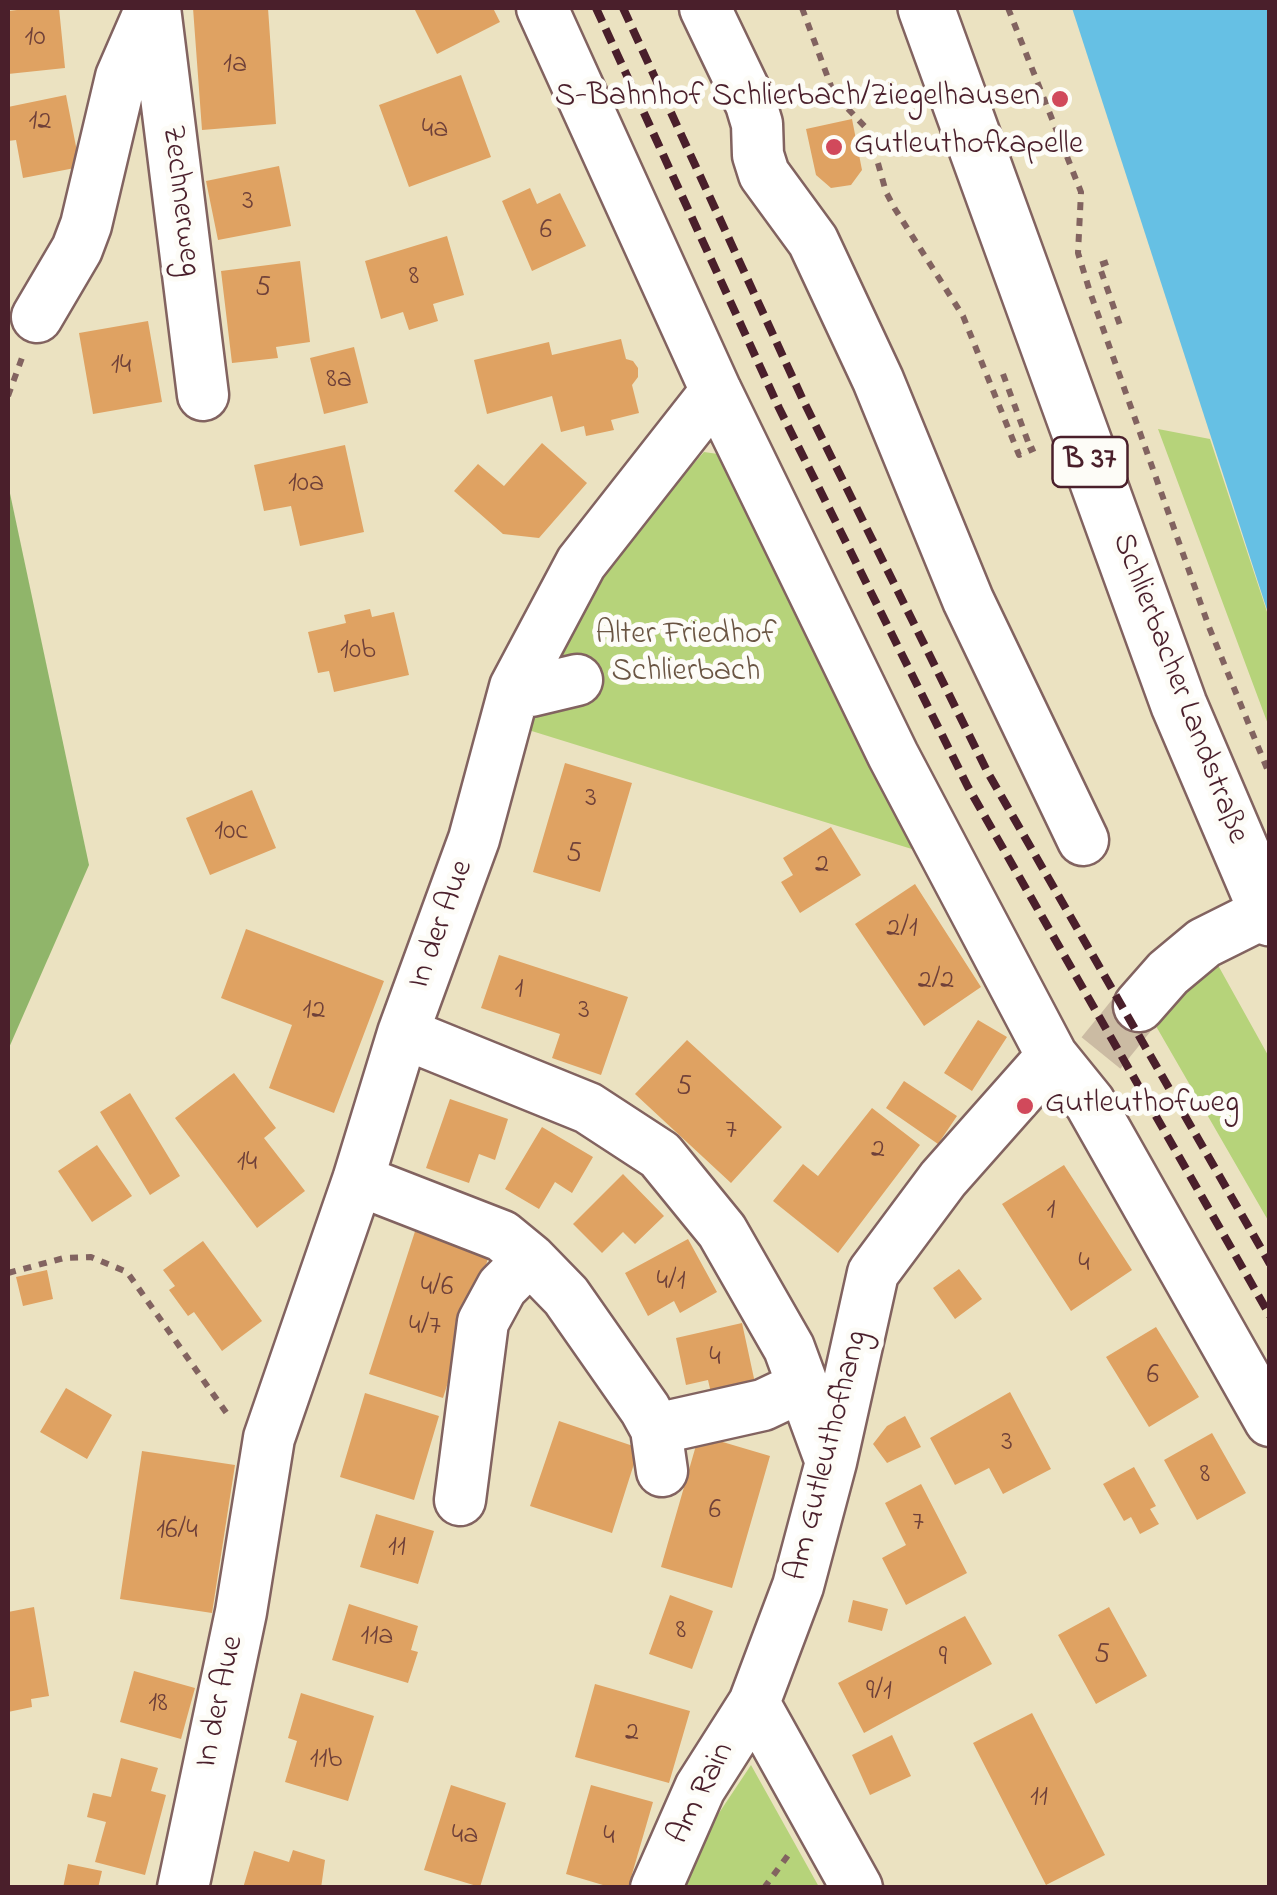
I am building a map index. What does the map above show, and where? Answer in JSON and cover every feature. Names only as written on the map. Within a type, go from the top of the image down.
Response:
[{"type":"main road","name":"Schlierbacher Landstraße","points":[[926,8],[1179,704],[1268,915]]},
{"type":"street","name":"Zechnerweg","points":[[37,317],[77,249],[121,78],[153,8]]},
{"type":"street","name":"Zechnerweg","points":[[153,8],[203,396]]},
{"type":"street","points":[[705,8],[750,104],[764,174],[813,241],[878,380],[953,567],[1083,840]]},
{"type":"street","points":[[561,16],[716,392],[893,755],[1075,1068],[1090,1103],[1270,1420]]},
{"type":"street","name":"In der Aue","points":[[183,1888],[242,1612],[269,1438],[358,1180],[403,1032],[474,839],[515,687],[581,563],[716,392]]},
{"type":"street","points":[[515,687],[531,691],[577,680]]},
{"type":"street","points":[[1139,1006],[1168,973],[1204,943],[1268,915]]},
{"type":"street","points":[[403,1032],[588,1108],[660,1156],[722,1232],[790,1348],[831,1462]]},
{"type":"street","name":"Am Gutleuthofhang","points":[[754,1703],[798,1586],[831,1462],[873,1273],[943,1179],[1075,1068]]},
{"type":"street","name":"Am Gutleuthofhang","points":[[358,1180],[502,1236],[530,1259],[566,1296],[617,1365],[659,1450],[803,1386]]},
{"type":"street","points":[[460,1500],[484,1322],[502,1288],[530,1259]]},
{"type":"street","points":[[754,1703],[858,1888]]},
{"type":"street","name":"Am Rain","points":[[656,1888],[700,1788],[754,1703]]},
{"type":"path","points":[[802,8],[834,94],[869,131],[886,192],[963,316],[1018,454],[1033,449],[1003,374]]},
{"type":"path","points":[[1008,8],[1081,192],[1078,253],[1210,627],[1270,776]]},
{"type":"path","points":[[1108,262],[1099,265],[1122,330]]},
{"type":"path","points":[[8,1272],[64,1258],[91,1256],[127,1272],[237,1428],[246,1434],[269,1438]]},
{"type":"green space","points":[[1158,429],[1210,439],[1269,618],[1269,727]]},
{"type":"green space","name":"Alter Friedhof Schlierbach","points":[[704,452],[718,454],[915,850],[522,728],[602,569]]},
{"type":"green space","points":[[8,484],[89,865],[8,1050]]},
{"type":"green space","points":[[1209,949],[1269,1057],[1269,1222],[1149,1014]]},
{"type":"green space","points":[[751,1765],[819,1887],[675,1888],[719,1813]]},
{"type":"water","points":[[1072,8],[1269,8],[1269,616]]},
{"type":"building","points":[[59,8],[65,68],[8,74],[8,11]]},
{"type":"building","points":[[193,8],[268,8],[276,124],[202,130]]},
{"type":"building","points":[[414,8],[493,8],[500,22],[437,54]]},
{"type":"building","points":[[461,75],[491,157],[409,187],[379,105]]},
{"type":"building","points":[[66,95],[80,167],[23,178],[16,140],[8,141],[8,107]]},
{"type":"building","name":"Gutleuthofkapelle","points":[[852,119],[862,170],[851,185],[831,188],[816,175],[806,129]]},
{"type":"building","points":[[279,166],[291,226],[218,240],[206,181]]},
{"type":"building","points":[[530,188],[537,204],[560,193],[586,246],[532,271],[502,201]]},
{"type":"building","points":[[447,236],[464,295],[433,304],[438,321],[409,330],[403,312],[381,319],[365,261]]},
{"type":"building","points":[[300,261],[310,342],[276,347],[278,358],[232,363],[221,271]]},
{"type":"building","points":[[148,321],[162,402],[93,414],[79,333]]},
{"type":"building","points":[[621,339],[626,359],[638,368],[632,385],[639,413],[611,420],[614,430],[586,436],[584,426],[561,432],[552,396],[487,414],[474,360],[549,342],[552,355]]},
{"type":"building","points":[[354,347],[368,403],[324,414],[310,358]]},
{"type":"building","points":[[542,443],[587,483],[539,538],[503,534],[454,491],[478,464],[504,486]]},
{"type":"building","points":[[345,445],[364,532],[300,546],[291,506],[264,511],[254,465]]},
{"type":"building","points":[[370,609],[372,617],[394,612],[409,675],[334,692],[329,671],[318,673],[308,632],[346,623],[344,615]]},
{"type":"building","points":[[565,763],[632,783],[600,892],[533,872]]},
{"type":"building","points":[[252,790],[276,848],[210,875],[186,818]]},
{"type":"building","points":[[831,827],[861,875],[800,913],[781,882],[793,875],[783,858]]},
{"type":"building","points":[[915,884],[981,987],[924,1026],[855,924]]},
{"type":"building","points":[[246,929],[384,981],[334,1113],[269,1088],[292,1025],[221,998]]},
{"type":"building","points":[[499,955],[628,997],[601,1075],[552,1058],[560,1034],[481,1008]]},
{"type":"building","points":[[978,1020],[1007,1037],[972,1091],[944,1073]]},
{"type":"building","points":[[687,1040],[782,1127],[731,1183],[635,1094]]},
{"type":"building","points":[[234,1073],[276,1128],[264,1138],[305,1191],[257,1228],[175,1118]]},
{"type":"building","points":[[904,1081],[957,1116],[938,1144],[886,1108]]},
{"type":"building","points":[[130,1093],[180,1176],[150,1195],[100,1112]]},
{"type":"building","points":[[450,1099],[508,1119],[495,1160],[479,1154],[469,1183],[426,1168]]},
{"type":"building","points":[[872,1108],[920,1145],[838,1253],[773,1201],[803,1164],[818,1176]]},
{"type":"building","points":[[542,1127],[593,1157],[572,1193],[555,1182],[539,1209],[505,1189]]},
{"type":"building","points":[[97,1145],[132,1196],[92,1222],[58,1171]]},
{"type":"building","points":[[1064,1165],[1132,1270],[1071,1311],[1002,1204]]},
{"type":"building","points":[[623,1174],[664,1216],[635,1244],[623,1232],[602,1253],[573,1224]]},
{"type":"building","points":[[419,1219],[493,1243],[443,1398],[369,1374]]},
{"type":"building","points":[[688,1239],[717,1292],[680,1313],[674,1301],[648,1316],[625,1273]]},
{"type":"building","points":[[203,1241],[262,1321],[222,1351],[194,1312],[188,1316],[169,1290],[175,1286],[163,1270]]},
{"type":"building","points":[[959,1269],[982,1299],[955,1319],[933,1288]]},
{"type":"building","points":[[47,1270],[53,1299],[23,1306],[16,1277]]},
{"type":"building","points":[[742,1323],[755,1383],[711,1393],[708,1380],[686,1385],[676,1338]]},
{"type":"building","points":[[1156,1327],[1199,1397],[1149,1427],[1106,1357]]},
{"type":"building","points":[[66,1388],[112,1415],[87,1459],[40,1432]]},
{"type":"building","points":[[1010,1392],[1051,1469],[1003,1494],[989,1468],[955,1485],[930,1438]]},
{"type":"building","points":[[365,1393],[439,1416],[414,1500],[340,1477]]},
{"type":"building","points":[[905,1416],[921,1447],[887,1463],[873,1444],[887,1426]]},
{"type":"building","points":[[559,1421],[639,1448],[612,1533],[530,1506]]},
{"type":"building","points":[[1212,1433],[1246,1493],[1197,1520],[1164,1460]]},
{"type":"building","points":[[699,1435],[770,1456],[732,1588],[661,1567]]},
{"type":"building","points":[[142,1451],[235,1465],[212,1613],[120,1599]]},
{"type":"building","points":[[1134,1467],[1156,1506],[1150,1509],[1159,1524],[1140,1534],[1131,1517],[1124,1521],[1103,1484]]},
{"type":"building","points":[[921,1484],[967,1573],[906,1605],[882,1558],[906,1545],[885,1503]]},
{"type":"building","points":[[376,1514],[434,1531],[418,1584],[360,1567]]},
{"type":"building","points":[[670,1595],[713,1611],[692,1669],[649,1654]]},
{"type":"building","points":[[853,1600],[888,1609],[882,1631],[848,1622]]},
{"type":"building","points":[[349,1604],[418,1626],[411,1650],[418,1652],[408,1683],[332,1660]]},
{"type":"building","points":[[34,1607],[49,1696],[31,1699],[32,1707],[8,1712],[8,1612]]},
{"type":"building","points":[[1109,1607],[1147,1676],[1096,1704],[1058,1635]]},
{"type":"building","points":[[965,1616],[992,1664],[864,1733],[838,1683]]},
{"type":"building","points":[[134,1671],[195,1688],[181,1739],[120,1722]]},
{"type":"building","points":[[595,1684],[690,1711],[669,1783],[575,1757]]},
{"type":"building","points":[[301,1693],[374,1716],[348,1801],[285,1782],[297,1741],[288,1738]]},
{"type":"building","points":[[1032,1713],[1105,1855],[1046,1885],[973,1743]]},
{"type":"building","points":[[892,1735],[911,1776],[870,1795],[852,1755]]},
{"type":"building","points":[[121,1758],[158,1768],[151,1791],[166,1795],[145,1875],[95,1862],[106,1822],[87,1817],[93,1793],[111,1797]]},
{"type":"building","points":[[451,1785],[506,1803],[480,1887],[424,1870]]},
{"type":"building","points":[[591,1785],[653,1802],[628,1888],[613,1888],[566,1874]]},
{"type":"building","points":[[293,1850],[325,1860],[321,1888],[243,1888],[254,1851],[289,1862]]},
{"type":"building","points":[[68,1864],[102,1871],[98,1888],[63,1888]]},
{"type":"tunnel","points":[[1101,1053],[1139,1006]]},
{"type":"railway","points":[[596,8],[779,408],[968,787],[1270,1316]]},
{"type":"railway","points":[[623,8],[803,400],[988,773],[1270,1264]]},
{"type":"place","name":"S-Bahnhof Schlierbach/Ziegelhausen","points":[[1060,99]]},
{"type":"place","name":"Gutleuthofkapelle","points":[[834,147]]},
{"type":"place","name":"Gutleuthofweg","points":[[1025,1106]]}]
